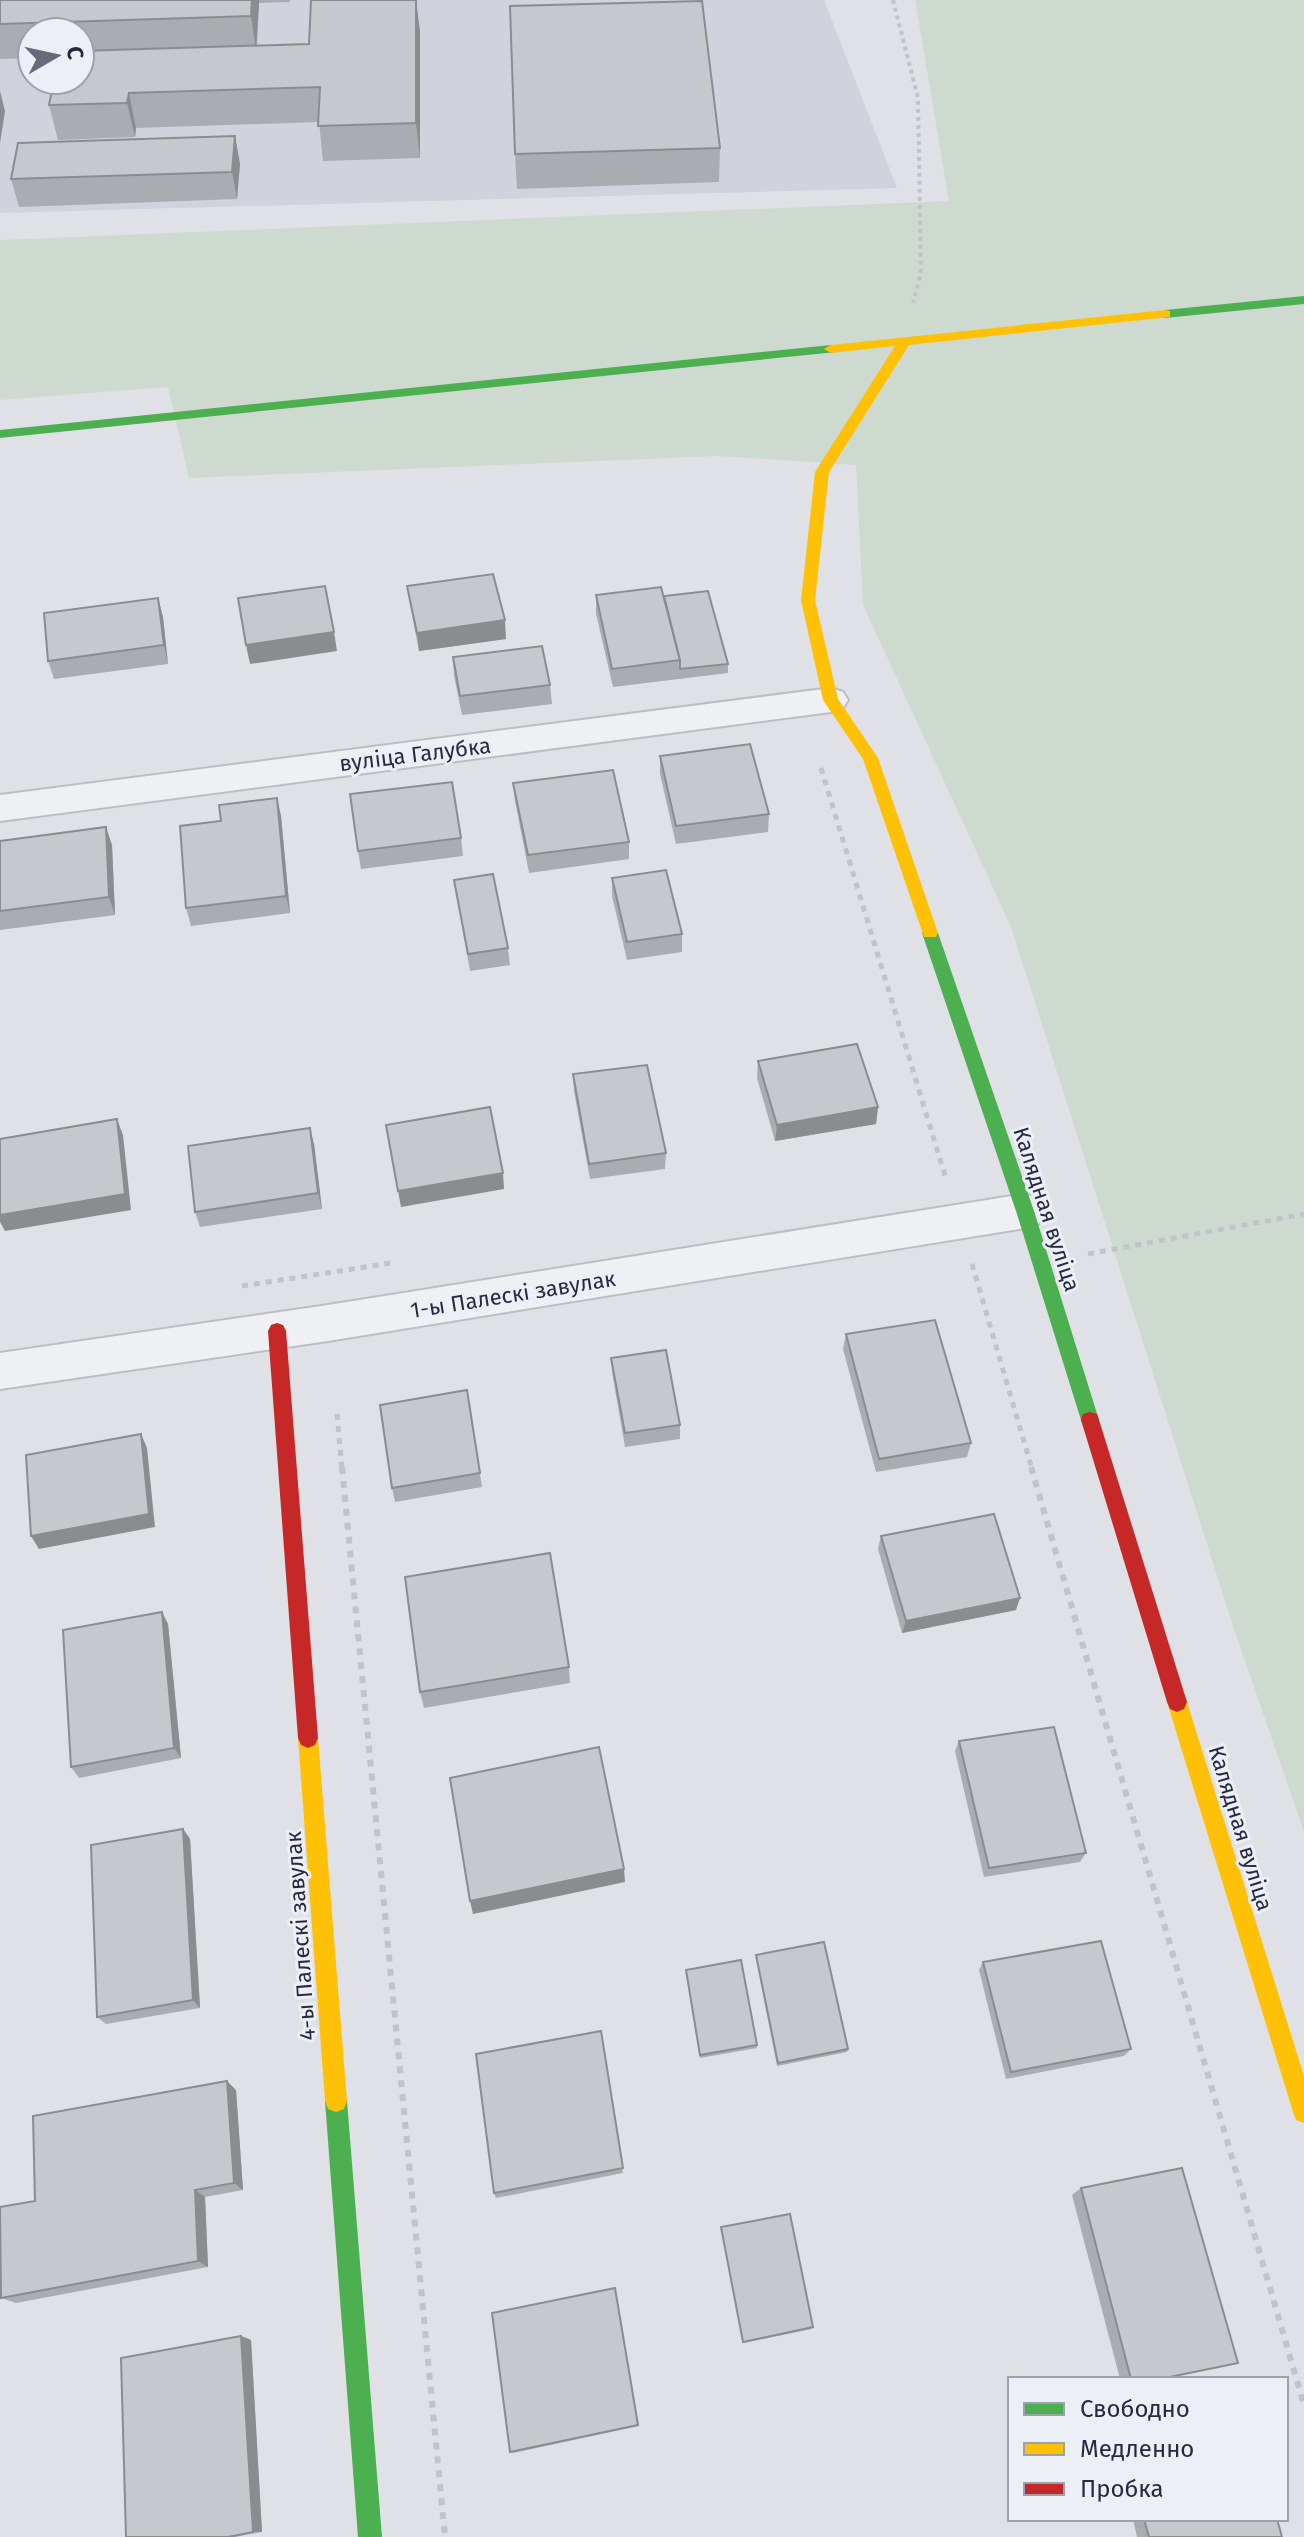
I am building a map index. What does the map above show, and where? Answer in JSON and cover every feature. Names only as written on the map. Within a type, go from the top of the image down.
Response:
[{"type":"street","points":[[0,434],[1304,300]]},
{"type":"street","name":"Калядная вуліца","points":[[904,343],[822,472],[808,600],[816,702],[870,758],[1025,1211],[1304,2112]]},
{"type":"street","name":"вуліца Галубка","points":[[0,808],[816,702]]},
{"type":"street","name":"1-ы Палескі завулак","points":[[0,1371],[277,1331],[1025,1211]]},
{"type":"street","name":"4-ы Палескі завулак","points":[[277,1331],[370,2537]]},
{"type":"path","points":[[893,0],[918,98],[921,273],[904,343]]},
{"type":"path","points":[[816,702],[946,1179],[1304,2405]]},
{"type":"path","points":[[931,1181],[946,1179]]},
{"type":"path","points":[[1040,1263],[1304,1214]]},
{"type":"path","points":[[232,1288],[403,1262]]},
{"type":"path","points":[[325,1274],[328,1323]]},
{"type":"path","points":[[336,1402],[445,2537]]},
{"type":"shaded area","points":[[0,0],[824,0],[897,188],[0,213]]},
{"type":"shaded area","points":[[915,0],[1304,0],[1304,1832],[1234,1629],[1011,927],[863,605],[856,465],[718,456],[189,478],[168,387],[0,400],[0,240],[949,201]]},
{"type":"building","points":[[0,0],[252,0],[251,16],[96,21],[96,16],[16,16],[16,23],[0,24]]},
{"type":"building","points":[[311,0],[416,0],[416,123],[318,126],[320,87],[129,93],[127,103],[49,105],[51,96],[96,96],[96,51],[309,44]]},
{"type":"building","points":[[702,1],[720,148],[515,154],[510,6]]},
{"type":"building","points":[[235,136],[232,172],[11,179],[18,143]]},
{"type":"building","points":[[493,574],[505,620],[417,633],[407,586]]},
{"type":"building","points":[[325,586],[334,632],[246,645],[238,598]]},
{"type":"building","points":[[661,587],[680,660],[612,669],[596,595]]},
{"type":"building","points":[[708,591],[728,664],[680,669],[664,596]]},
{"type":"building","points":[[158,598],[164,645],[48,661],[44,613]]},
{"type":"building","points":[[542,646],[550,685],[460,696],[453,657]]},
{"type":"building","points":[[750,744],[769,814],[676,826],[660,756]]},
{"type":"building","points":[[613,770],[629,842],[528,855],[513,783]]},
{"type":"building","points":[[452,782],[461,838],[358,851],[350,794]]},
{"type":"building","points":[[277,798],[286,896],[186,908],[180,826],[221,821],[219,805]]},
{"type":"building","points":[[106,827],[109,897],[0,911],[0,841]]},
{"type":"building","points":[[666,870],[682,934],[627,942],[612,878]]},
{"type":"building","points":[[493,874],[508,948],[468,954],[454,880]]},
{"type":"building","points":[[857,1044],[878,1107],[777,1125],[758,1061]]},
{"type":"building","points":[[647,1065],[666,1153],[589,1164],[573,1074]]},
{"type":"building","points":[[490,1107],[503,1173],[398,1191],[386,1125]]},
{"type":"building","points":[[117,1119],[125,1194],[0,1215],[0,1139]]},
{"type":"building","points":[[310,1128],[318,1193],[195,1212],[188,1146]]},
{"type":"building","points":[[935,1320],[971,1443],[879,1459],[846,1334]]},
{"type":"building","points":[[666,1350],[680,1425],[625,1433],[611,1358]]},
{"type":"building","points":[[467,1390],[480,1473],[392,1488],[380,1405]]},
{"type":"building","points":[[141,1434],[149,1514],[31,1536],[26,1455]]},
{"type":"building","points":[[994,1514],[1020,1598],[906,1621],[881,1536]]},
{"type":"building","points":[[550,1553],[569,1667],[420,1692],[405,1577]]},
{"type":"building","points":[[162,1612],[174,1748],[71,1767],[63,1630]]},
{"type":"building","points":[[1054,1727],[1086,1853],[989,1868],[959,1741]]},
{"type":"building","points":[[599,1747],[624,1869],[470,1901],[450,1778]]},
{"type":"building","points":[[183,1829],[193,2000],[97,2017],[91,1845]]},
{"type":"building","points":[[1101,1941],[1131,2049],[1011,2072],[983,1962]]},
{"type":"building","points":[[824,1942],[848,2049],[778,2063],[756,1955]]},
{"type":"building","points":[[741,1960],[757,2045],[700,2055],[686,1970]]},
{"type":"building","points":[[601,2031],[623,2168],[494,2193],[476,2054]]},
{"type":"building","points":[[227,2081],[234,2183],[195,2190],[198,2261],[1,2298],[0,2207],[35,2201],[33,2116]]},
{"type":"building","points":[[1182,2168],[1238,2363],[1170,2377],[1130,2377],[1081,2188]]},
{"type":"building","points":[[790,2214],[813,2327],[743,2342],[721,2227]]},
{"type":"building","points":[[615,2288],[638,2425],[510,2452],[492,2313]]},
{"type":"building","points":[[241,2336],[253,2532],[228,2537],[126,2537],[121,2358]]},
{"type":"building","points":[[1145,2521],[1278,2521],[1282,2537],[1149,2537]]},
{"type":"traffic: fast","points":[[1165,314],[1304,300]]},
{"type":"traffic: fast","points":[[0,434],[831,349]]},
{"type":"traffic: fast","points":[[930,933],[1025,1211],[1090,1420]]},
{"type":"traffic: fast","points":[[336,2101],[370,2537]]},
{"type":"traffic: slow","points":[[831,349],[1165,314]]},
{"type":"traffic: slow","points":[[904,343],[822,472],[808,600],[831,700],[870,758],[930,933]]},
{"type":"traffic: slow","points":[[1177,1702],[1304,2112]]},
{"type":"traffic: slow","points":[[308,1738],[336,2101]]},
{"type":"traffic: jam","points":[[277,1331],[308,1738]]},
{"type":"traffic: jam","points":[[1090,1420],[1177,1702]]}]
